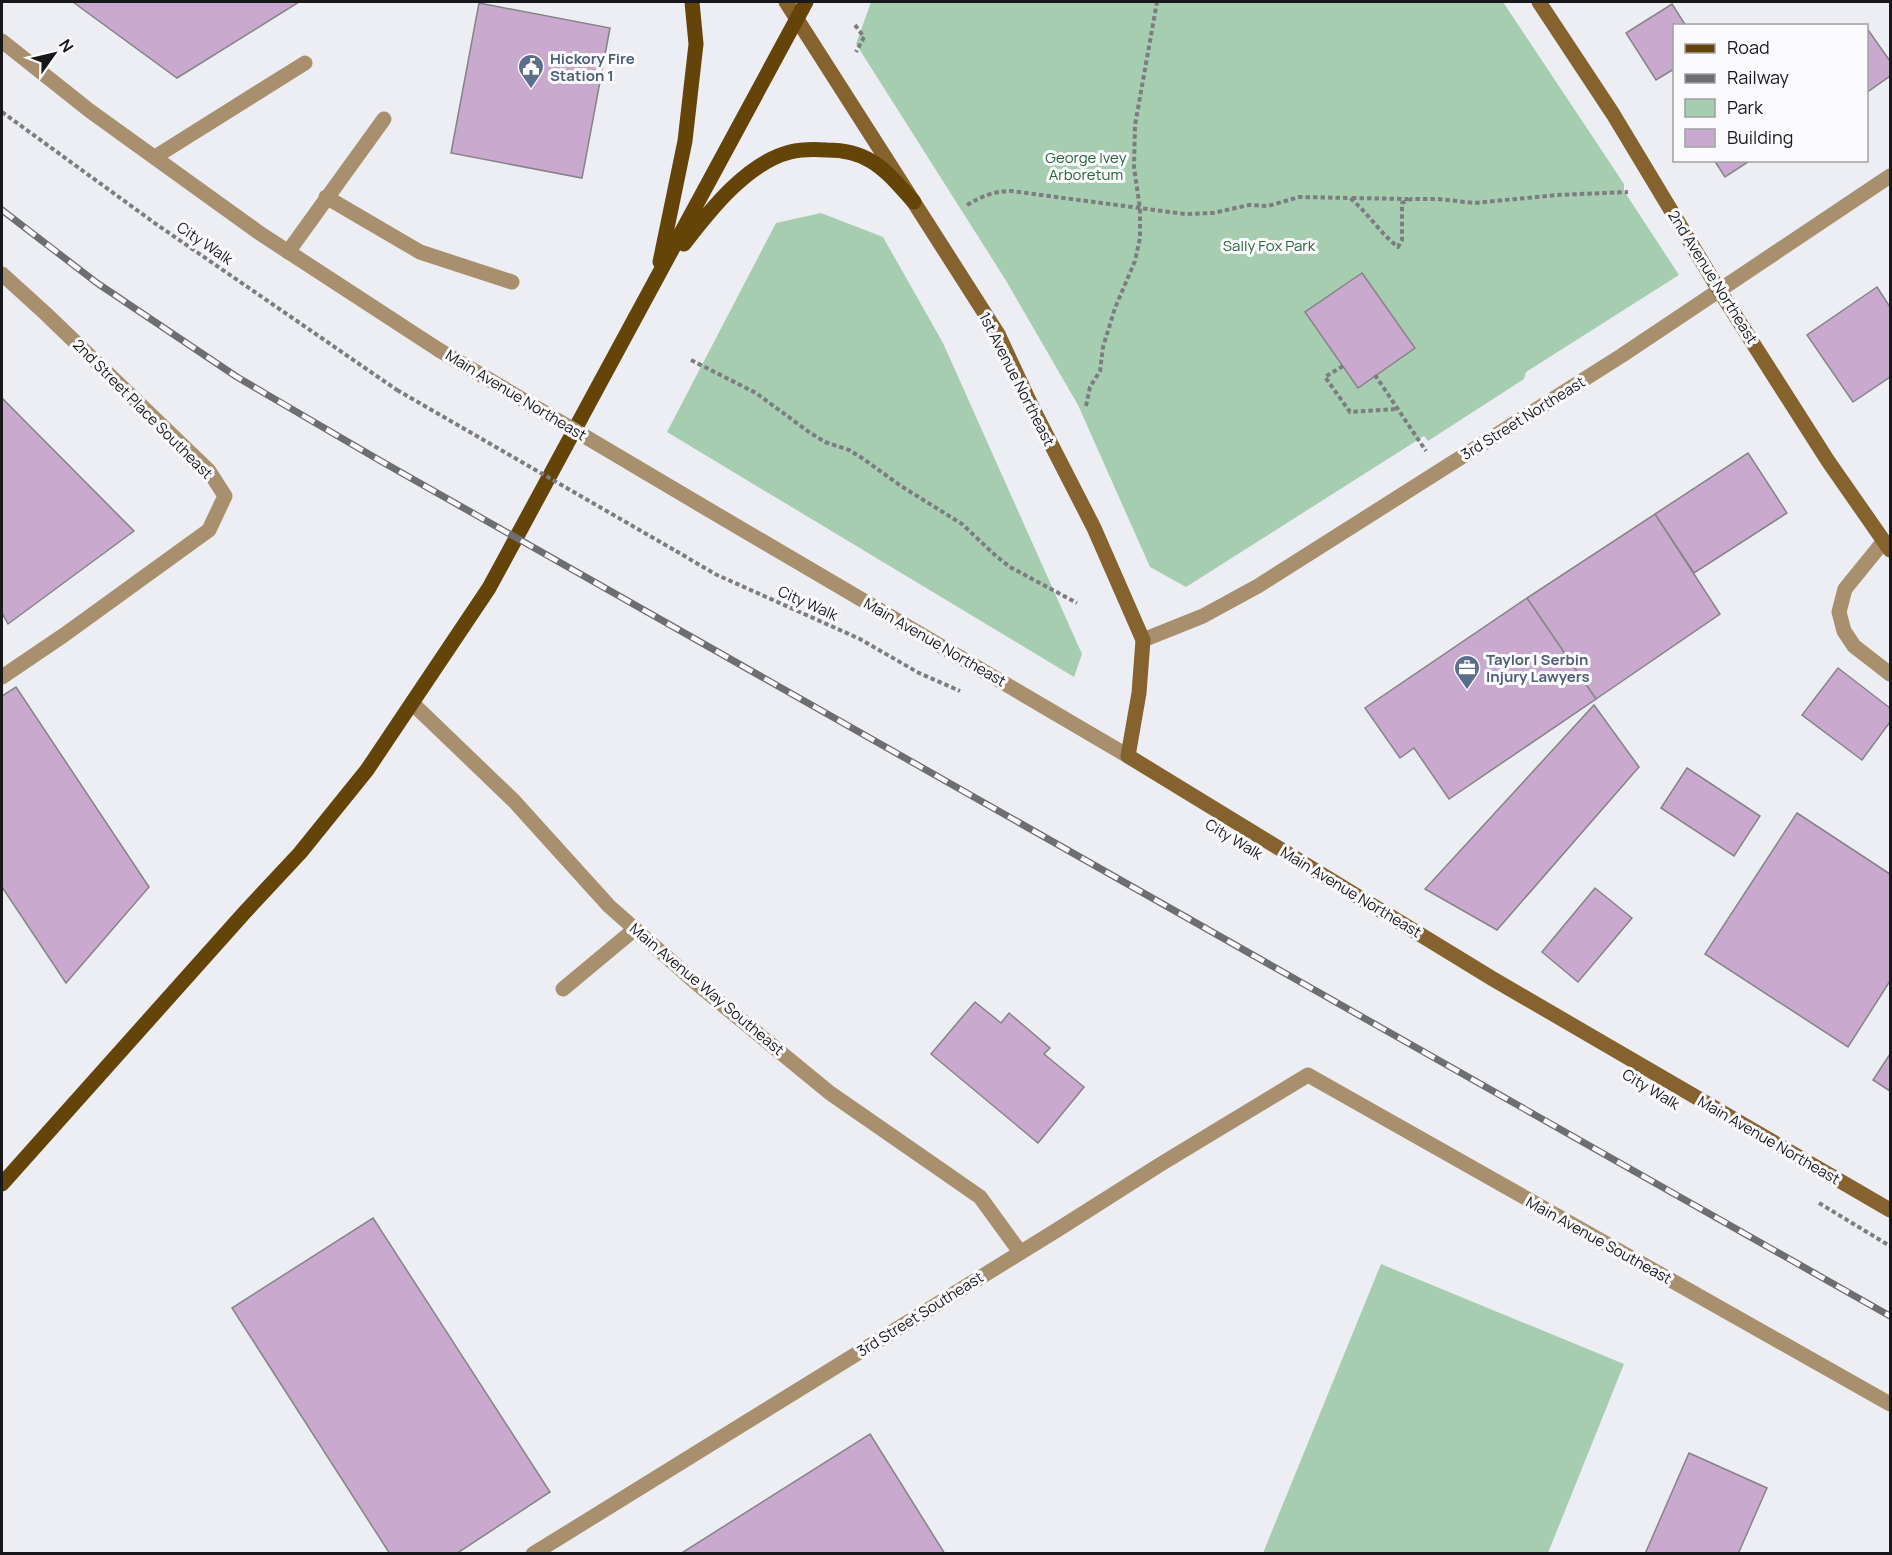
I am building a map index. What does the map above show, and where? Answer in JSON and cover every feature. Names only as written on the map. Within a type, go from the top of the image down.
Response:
[{"type":"main road","points":[[656,280],[685,141],[696,44],[692,2]]},
{"type":"main road","points":[[2,1184],[300,853],[367,770],[412,704],[489,588],[806,2]]},
{"type":"main road","points":[[656,280],[709,211],[751,170],[788,152],[809,149],[841,150],[870,160],[888,173],[914,202]]},
{"type":"street","name":"1st Avenue Northeast","points":[[786,2],[998,334],[1032,407],[1094,528],[1143,640],[1139,693],[1128,756]]},
{"type":"street","name":"2nd Avenue Northeast","points":[[1539,2],[1613,114],[1719,290],[1828,461],[1887,546]]},
{"type":"street","name":"Main Avenue Northeast","points":[[2,40],[90,111],[154,158],[288,252],[439,350],[1128,756],[1513,991],[1890,1210]]},
{"type":"street","points":[[154,158],[305,63]]},
{"type":"street","points":[[288,252],[326,196],[384,119]]},
{"type":"street","name":"3rd Street Northeast","points":[[1143,640],[1203,616],[1258,586],[1621,356],[1890,176]]},
{"type":"street","points":[[326,196],[420,252],[512,282]]},
{"type":"street","name":"2nd Street Place Southeast","points":[[2,274],[208,471],[225,496],[208,530],[64,635],[2,677]]},
{"type":"street","points":[[1887,546],[1845,589],[1839,612],[1844,631],[1854,646],[1890,674]]},
{"type":"street","name":"Main Avenue Way Southeast","points":[[412,704],[514,801],[609,906],[696,983],[830,1093],[980,1197],[1020,1252]]},
{"type":"street","points":[[563,989],[635,929]]},
{"type":"street","name":"3rd Street Southeast","points":[[533,1554],[1170,1158],[1308,1075]]},
{"type":"street","name":"Main Avenue Southeast","points":[[1308,1075],[1890,1404]]},
{"type":"path","points":[[1086,406],[1090,387],[1100,371],[1103,347],[1115,308],[1135,261],[1140,238],[1140,209],[1134,167],[1135,125],[1157,2]]},
{"type":"path","points":[[855,25],[864,37],[856,52]]},
{"type":"path","name":"City Walk","points":[[2,112],[156,224],[398,390],[715,574],[860,639],[919,673],[966,694]]},
{"type":"path","points":[[967,205],[984,195],[997,191],[1011,191],[1185,214],[1213,213],[1249,205],[1268,206],[1299,197],[1475,202],[1630,192],[1653,180]]},
{"type":"path","points":[[1350,198],[1364,210],[1385,237],[1398,247],[1402,240],[1400,210],[1402,203],[1411,199]]},
{"type":"path","points":[[691,360],[756,393],[825,442],[849,450],[862,458],[901,486],[962,524],[1010,567],[1077,603]]},
{"type":"path","points":[[1343,366],[1325,377],[1350,412],[1398,410]]},
{"type":"path","points":[[1375,375],[1439,471]]},
{"type":"path","points":[[1818,1203],[1890,1246]]},
{"type":"green space","name":"Sally Fox Park","points":[[871,2],[1503,2],[1624,184],[1624,191],[1679,275],[1526,372],[1524,379],[1428,441],[1424,436],[1186,587],[1150,567],[1078,405],[1005,279],[856,44]]},
{"type":"green space","points":[[821,213],[883,237],[943,343],[1082,654],[1074,677],[667,432],[776,223]]},
{"type":"green space","points":[[1381,1264],[1624,1364],[1548,1553],[1263,1553]]},
{"type":"building","points":[[73,2],[299,2],[177,78]]},
{"type":"building","name":"Hickory Fire Station 1","points":[[479,3],[610,28],[582,178],[451,153]]},
{"type":"building","points":[[1672,4],[1685,24],[1673,24],[1673,70],[1656,80],[1626,33]]},
{"type":"building","points":[[1868,30],[1890,61],[1890,76],[1868,92]]},
{"type":"building","points":[[1715,162],[1748,162],[1725,177]]},
{"type":"building","points":[[1362,273],[1415,348],[1358,388],[1305,312]]},
{"type":"building","points":[[1877,287],[1890,307],[1890,377],[1853,402],[1807,335]]},
{"type":"building","points":[[2,398],[134,531],[8,624],[2,613]]},
{"type":"building","points":[[1748,453],[1787,513],[1694,573],[1655,514]]},
{"type":"building","points":[[1655,514],[1720,614],[1596,699],[1527,598]]},
{"type":"building","points":[[1527,598],[1596,699],[1449,799],[1414,748],[1400,758],[1365,708]]},
{"type":"building","points":[[1838,668],[1890,708],[1890,722],[1862,760],[1802,715]]},
{"type":"building","points":[[16,687],[149,887],[66,983],[2,887],[2,696]]},
{"type":"building","points":[[1594,705],[1639,767],[1497,930],[1425,889]]},
{"type":"building","points":[[1687,768],[1760,816],[1734,856],[1661,808]]},
{"type":"building","points":[[1797,813],[1890,874],[1890,981],[1848,1047],[1705,954]]},
{"type":"building","points":[[1595,888],[1632,918],[1578,982],[1542,952]]},
{"type":"building","points":[[975,1002],[1001,1023],[1009,1013],[1050,1048],[1044,1054],[1084,1087],[1038,1143],[931,1054]]},
{"type":"building","points":[[1890,1054],[1890,1091],[1873,1080]]},
{"type":"building","points":[[373,1218],[550,1492],[456,1554],[390,1554],[232,1308]]},
{"type":"building","points":[[870,1434],[945,1554],[680,1554]]},
{"type":"building","points":[[1689,1453],[1767,1488],[1738,1554],[1645,1554]]},
{"type":"railway","points":[[2,210],[97,283],[237,377],[379,460],[1890,1316]]},
{"type":"place","name":"Hickory Fire Station 1","points":[[531,90]]},
{"type":"place","name":"Taylor | Serbin Injury Lawyers","points":[[1467,691]]},
{"type":"park label","name":"George Ivey Arboretum","points":[[1086,166]]}]
